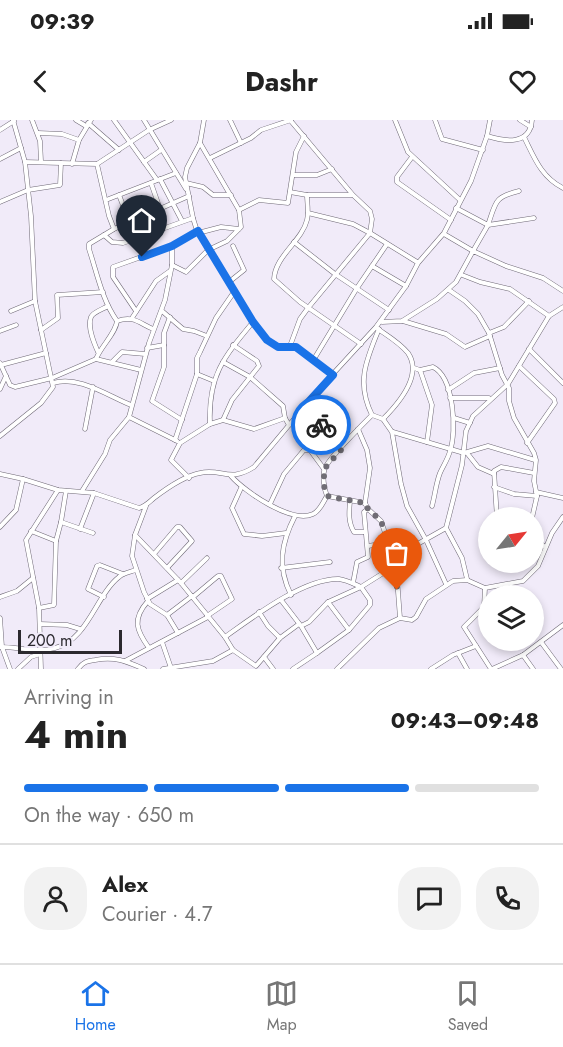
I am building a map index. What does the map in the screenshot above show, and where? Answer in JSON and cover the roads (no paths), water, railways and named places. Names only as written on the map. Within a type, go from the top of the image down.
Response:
[{"type":"street","points":[[32,120],[38,134],[41,161]]},
{"type":"street","points":[[76,120],[88,123],[119,150]]},
{"type":"street","points":[[144,120],[186,189],[198,232],[253,322],[272,344],[278,347],[296,347],[333,375]]},
{"type":"street","points":[[25,162],[97,164],[149,130],[171,120]]},
{"type":"street","points":[[186,189],[187,168],[200,143],[204,120]]},
{"type":"street","points":[[230,120],[241,143]]},
{"type":"street","points":[[395,120],[405,147],[412,157],[460,200]]},
{"type":"street","points":[[435,120],[442,140],[483,150]]},
{"type":"street","points":[[446,584],[407,506],[392,432],[382,419],[372,415],[364,394],[363,381],[366,362],[378,328],[406,286],[418,262],[444,233],[451,220],[471,181],[488,136],[490,120]]},
{"type":"street","points":[[520,120],[531,127]]},
{"type":"street","points":[[488,136],[504,141],[524,137],[530,131],[531,120]]},
{"type":"street","points":[[0,130],[13,121],[25,162],[35,300],[52,380],[51,390],[46,397],[0,436]]},
{"type":"street","points":[[117,121],[130,143],[159,179],[183,221]]},
{"type":"street","points":[[210,158],[261,130],[292,121],[353,195],[370,211],[372,219],[370,233],[308,308],[300,320],[290,346]]},
{"type":"street","points":[[72,164],[79,140],[88,123]]},
{"type":"street","points":[[38,134],[62,134],[79,140]]},
{"type":"street","points":[[239,210],[259,200],[288,203],[296,152],[304,136]]},
{"type":"street","points":[[524,137],[543,173],[553,183],[563,188]]},
{"type":"street","points":[[171,268],[186,272],[208,250],[222,244],[239,229],[241,220],[239,210],[200,143]]},
{"type":"street","points":[[0,159],[21,147]]},
{"type":"street","points":[[144,162],[161,150]]},
{"type":"street","points":[[412,157],[397,177],[397,182],[451,220]]},
{"type":"street","points":[[0,202],[28,190],[60,185],[61,163]]},
{"type":"street","points":[[97,164],[114,229]]},
{"type":"street","points":[[293,175],[317,175],[332,169]]},
{"type":"street","points":[[106,200],[176,173]]},
{"type":"street","points":[[151,183],[160,208]]},
{"type":"street","points":[[186,183],[203,187],[213,195],[231,195]]},
{"type":"street","points":[[402,321],[448,290],[462,275],[488,225],[496,200],[519,191]]},
{"type":"street","points":[[290,192],[307,195],[353,195]]},
{"type":"street","points":[[119,195],[130,223]]},
{"type":"street","points":[[307,195],[308,213],[304,228],[274,272],[275,282],[361,344]]},
{"type":"street","points":[[96,359],[116,327],[117,321],[103,292],[89,249],[91,242],[114,229],[189,196]]},
{"type":"street","points":[[456,208],[488,225],[534,218]]},
{"type":"street","points":[[308,213],[353,224],[418,262]]},
{"type":"street","points":[[104,235],[112,242],[123,243],[193,218]]},
{"type":"street","points":[[136,311],[113,277],[113,268],[172,246],[198,232],[221,227],[239,229]]},
{"type":"street","points":[[444,233],[473,251],[506,266],[543,278],[563,291]]},
{"type":"street","points":[[294,242],[335,274],[389,310]]},
{"type":"street","points":[[314,359],[387,244]]},
{"type":"street","points":[[82,491],[105,454],[110,440],[129,417],[145,354],[162,311],[171,268],[172,246]]},
{"type":"street","points":[[229,282],[244,270],[232,246]]},
{"type":"street","points":[[372,266],[406,286]]},
{"type":"street","points":[[132,318],[156,281],[171,268]]},
{"type":"street","points":[[462,275],[510,289],[549,316]]},
{"type":"street","points":[[448,290],[472,309],[489,335],[508,384],[512,411],[536,460],[534,507]]},
{"type":"street","points":[[41,330],[58,318],[57,295],[103,292]]},
{"type":"street","points":[[189,478],[171,460],[197,374],[197,358],[221,310],[234,292]]},
{"type":"street","points":[[11,311],[35,300]]},
{"type":"street","points":[[381,322],[402,321],[446,334],[465,347],[504,327],[529,301]]},
{"type":"street","points":[[98,353],[92,336],[90,319],[108,306]]},
{"type":"street","points":[[467,579],[462,558],[447,528],[466,453],[465,440],[470,423],[473,416],[490,398],[508,384],[549,316],[563,307]]},
{"type":"street","points":[[162,311],[185,330],[192,330],[207,336]]},
{"type":"street","points":[[170,317],[164,333],[164,367],[152,401],[182,420]]},
{"type":"street","points":[[117,321],[132,318],[153,329]]},
{"type":"street","points":[[210,424],[209,398],[214,381],[233,345],[253,322]]},
{"type":"street","points":[[0,331],[15,326]]},
{"type":"street","points":[[178,633],[167,615],[148,600],[135,570],[132,549],[146,506],[162,492],[189,478],[207,472],[231,476],[254,467],[304,407],[378,328]]},
{"type":"street","points":[[378,328],[403,347],[414,368],[408,385],[395,407],[382,419]]},
{"type":"street","points":[[147,348],[164,345]]},
{"type":"street","points":[[223,420],[232,400],[258,369],[259,363],[233,345]]},
{"type":"street","points":[[529,349],[563,383]]},
{"type":"street","points":[[112,362],[122,352],[145,354]]},
{"type":"street","points":[[46,353],[1,364],[13,388],[52,380],[96,359],[141,370]]},
{"type":"street","points":[[223,362],[250,376],[283,406],[289,425]]},
{"type":"street","points":[[519,366],[554,399],[555,403],[527,443]]},
{"type":"street","points":[[414,368],[420,370],[436,368],[442,375],[454,418],[451,450],[439,476],[432,506]]},
{"type":"street","points":[[448,390],[474,374],[500,368]]},
{"type":"street","points":[[420,370],[432,405],[427,442]]},
{"type":"street","points":[[197,374],[214,381]]},
{"type":"street","points":[[0,389],[6,376]]},
{"type":"street","points":[[52,380],[93,387],[131,405]]},
{"type":"street","points":[[85,429],[93,387]]},
{"type":"street","points":[[450,398],[490,398]]},
{"type":"street","points":[[304,407],[341,450]]},
{"type":"street","points":[[324,469],[372,415]]},
{"type":"street","points":[[129,417],[178,442]]},
{"type":"street","points":[[178,442],[210,424],[223,420],[254,429],[285,418]]},
{"type":"street","points":[[454,418],[470,423]]},
{"type":"street","points":[[358,429],[367,450],[370,468],[365,503],[381,521],[396,566],[400,618]]},
{"type":"street","points":[[392,432],[466,453],[488,446],[536,460]]},
{"type":"street","points":[[231,476],[241,488],[270,504],[295,516],[316,513],[327,496],[324,486],[324,469],[310,450],[304,450],[284,474],[270,504]]},
{"type":"street","points":[[466,453],[478,467],[494,474]]},
{"type":"street","points":[[496,507],[494,474],[496,469],[501,467],[534,473]]},
{"type":"street","points":[[0,474],[58,490],[94,493],[132,507],[146,506]]},
{"type":"street","points":[[0,527],[16,510],[23,479]]},
{"type":"street","points":[[494,487],[514,494],[563,498]]},
{"type":"street","points":[[241,488],[232,508],[245,535],[262,536],[286,533]]},
{"type":"street","points":[[41,669],[39,608],[26,540],[58,490]]},
{"type":"street","points":[[39,608],[54,605],[56,541],[62,522],[66,490]]},
{"type":"street","points":[[80,529],[94,493]]},
{"type":"street","points":[[327,496],[365,503]]},
{"type":"street","points":[[350,501],[351,527],[354,532],[365,532]]},
{"type":"street","points":[[353,583],[357,562],[368,557],[364,513],[368,509]]},
{"type":"street","points":[[291,595],[281,568],[281,552],[286,533],[295,516]]},
{"type":"street","points":[[501,585],[523,581],[538,566],[552,533],[563,518]]},
{"type":"street","points":[[62,522],[93,533]]},
{"type":"street","points":[[154,554],[177,526],[192,538],[192,541],[167,568]]},
{"type":"street","points":[[135,535],[192,596],[233,650],[255,668],[279,638],[309,622],[328,602],[361,587],[396,566],[414,546],[447,528]]},
{"type":"street","points":[[31,531],[56,541]]},
{"type":"street","points":[[368,546],[387,543]]},
{"type":"street","points":[[149,648],[140,636],[137,624],[141,609],[148,600],[180,582],[207,558]]},
{"type":"street","points":[[281,568],[330,562]]},
{"type":"street","points":[[104,597],[88,588],[97,566],[100,565],[123,574]]},
{"type":"street","points":[[18,669],[40,652],[68,644],[81,630],[114,581],[123,574],[135,570]]},
{"type":"street","points":[[125,661],[207,617],[232,599],[221,576],[218,576],[167,615]]},
{"type":"street","points":[[0,597],[17,591],[33,577]]},
{"type":"street","points":[[225,637],[259,612],[314,583],[339,579],[361,587],[370,600],[370,605],[349,630],[293,669]]},
{"type":"street","points":[[337,669],[379,628],[400,618],[412,620],[416,617],[426,599],[446,584],[467,579],[479,585]]},
{"type":"street","points":[[280,600],[300,625],[317,653]]},
{"type":"street","points":[[328,602],[349,630]]},
{"type":"street","points":[[259,612],[279,638]]},
{"type":"street","points":[[478,613],[465,626],[492,669],[503,667],[529,651]]},
{"type":"street","points":[[0,618],[1,647],[10,669]]},
{"type":"street","points":[[40,624],[67,625],[81,630]]},
{"type":"street","points":[[544,640],[563,625]]},
{"type":"street","points":[[162,642],[171,668]]},
{"type":"street","points":[[430,669],[476,646]]},
{"type":"street","points":[[544,646],[561,669]]},
{"type":"street","points":[[1,647],[40,652]]},
{"type":"street","points":[[163,669],[213,661],[233,650]]},
{"type":"street","points":[[458,653],[467,669]]},
{"type":"street","points":[[523,655],[533,669]]},
{"type":"street","points":[[78,669],[85,662],[108,657],[144,669]]},
{"type":"street","points":[[264,657],[273,669]]}]
